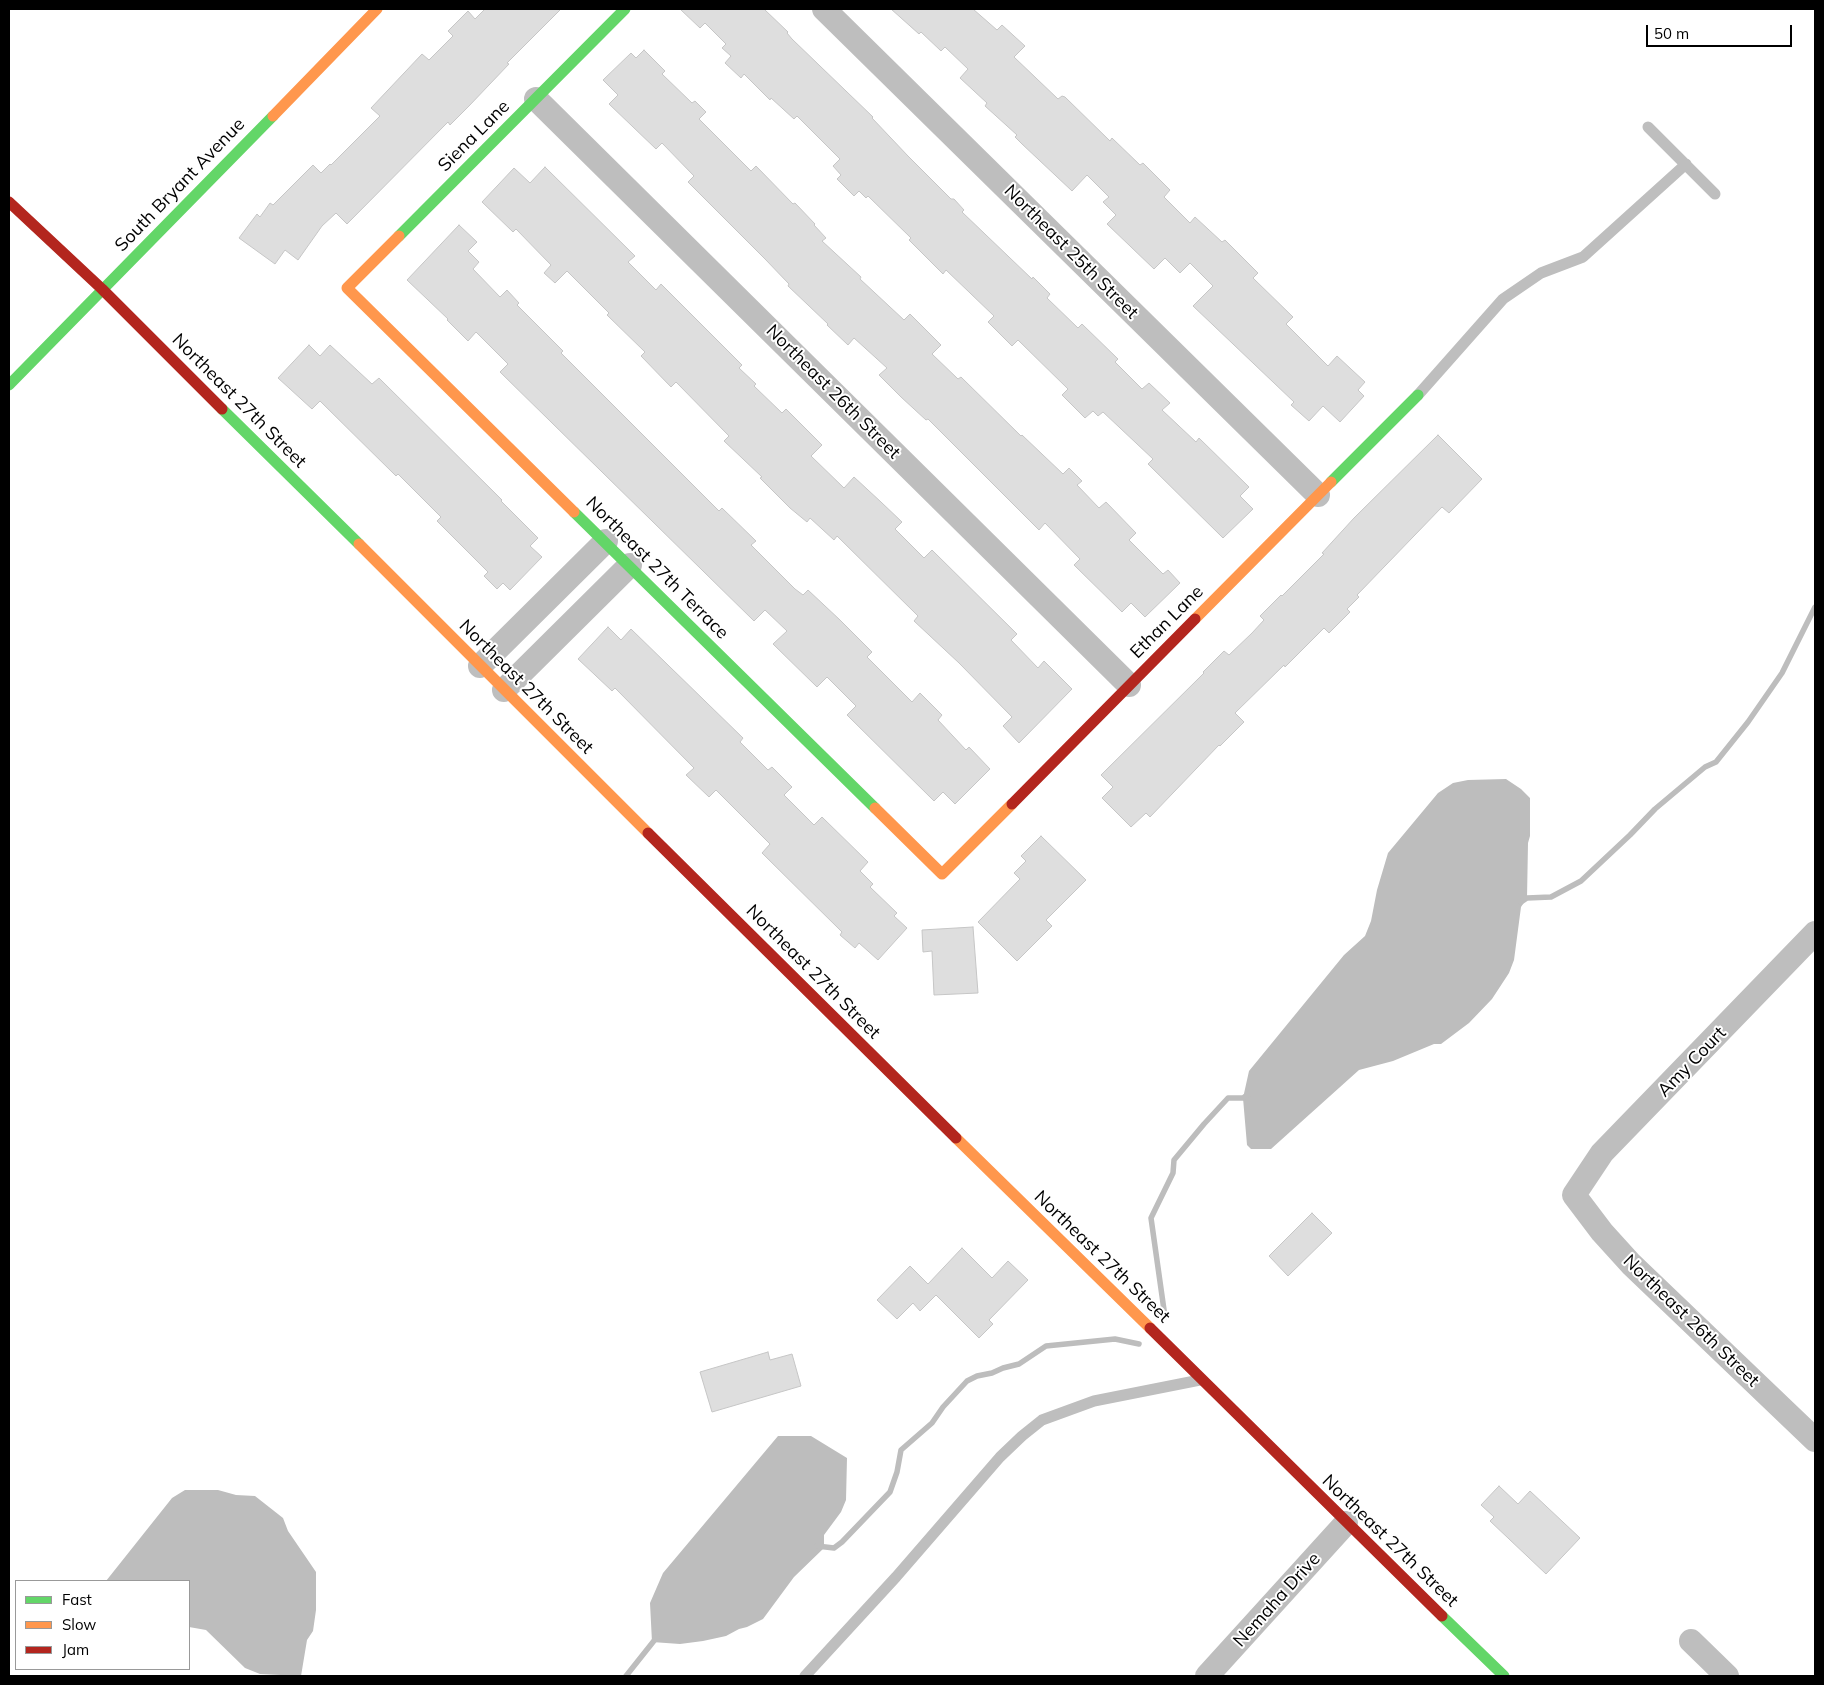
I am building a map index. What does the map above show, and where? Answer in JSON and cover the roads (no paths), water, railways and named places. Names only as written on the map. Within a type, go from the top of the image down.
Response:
[{"type":"street","name":"South Bryant Avenue","points":[[9,385],[377,9]]},
{"type":"street","name":"Siena Lane","points":[[347,288],[626,9]]},
{"type":"street","name":"Northeast 25th Street","points":[[824,9],[1318,495]]},
{"type":"street","name":"Northeast 26th Street","points":[[536,98],[1129,685]]},
{"type":"street","name":"Northeast 27th Street","points":[[9,202],[102,289],[925,1108],[1504,1676]]},
{"type":"street","name":"Northeast 27th Terrace","points":[[347,288],[942,874]]},
{"type":"street","name":"Ethan Lane","points":[[942,874],[1418,395]]},
{"type":"street","points":[[480,666],[606,541]]},
{"type":"street","points":[[504,690],[630,565]]},
{"type":"street","name":"Amy Court","points":[[1574,1195],[1602,1154],[1815,933]]},
{"type":"street","name":"Northeast 26th Street","points":[[1574,1195],[1602,1232],[1631,1264],[1815,1440]]},
{"type":"street","name":"Nemaha Drive","points":[[1207,1676],[1346,1522]]},
{"type":"street","points":[[1691,1641],[1727,1676]]},
{"type":"lane","points":[[1648,127],[1715,194]]},
{"type":"lane","points":[[1418,395],[1503,299],[1541,273],[1583,257],[1686,164]]},
{"type":"lane","points":[[805,1676],[896,1577],[1000,1457],[1042,1420],[1094,1401],[1202,1380]]},
{"type":"waterway","points":[[1521,902],[1527,898],[1551,897],[1581,881],[1655,809],[1705,767],[1716,762],[1748,722],[1782,673],[1815,607]]},
{"type":"waterway","points":[[1165,1317],[1151,1218],[1173,1173],[1174,1160],[1228,1098],[1243,1098],[1250,1093]]},
{"type":"waterway","points":[[817,1546],[834,1548],[890,1492],[897,1472],[901,1450],[932,1423],[943,1407],[967,1381],[977,1376],[1019,1364],[1046,1346],[1115,1339],[1139,1344]]},
{"type":"waterway","points":[[626,1676],[657,1637]]}]
